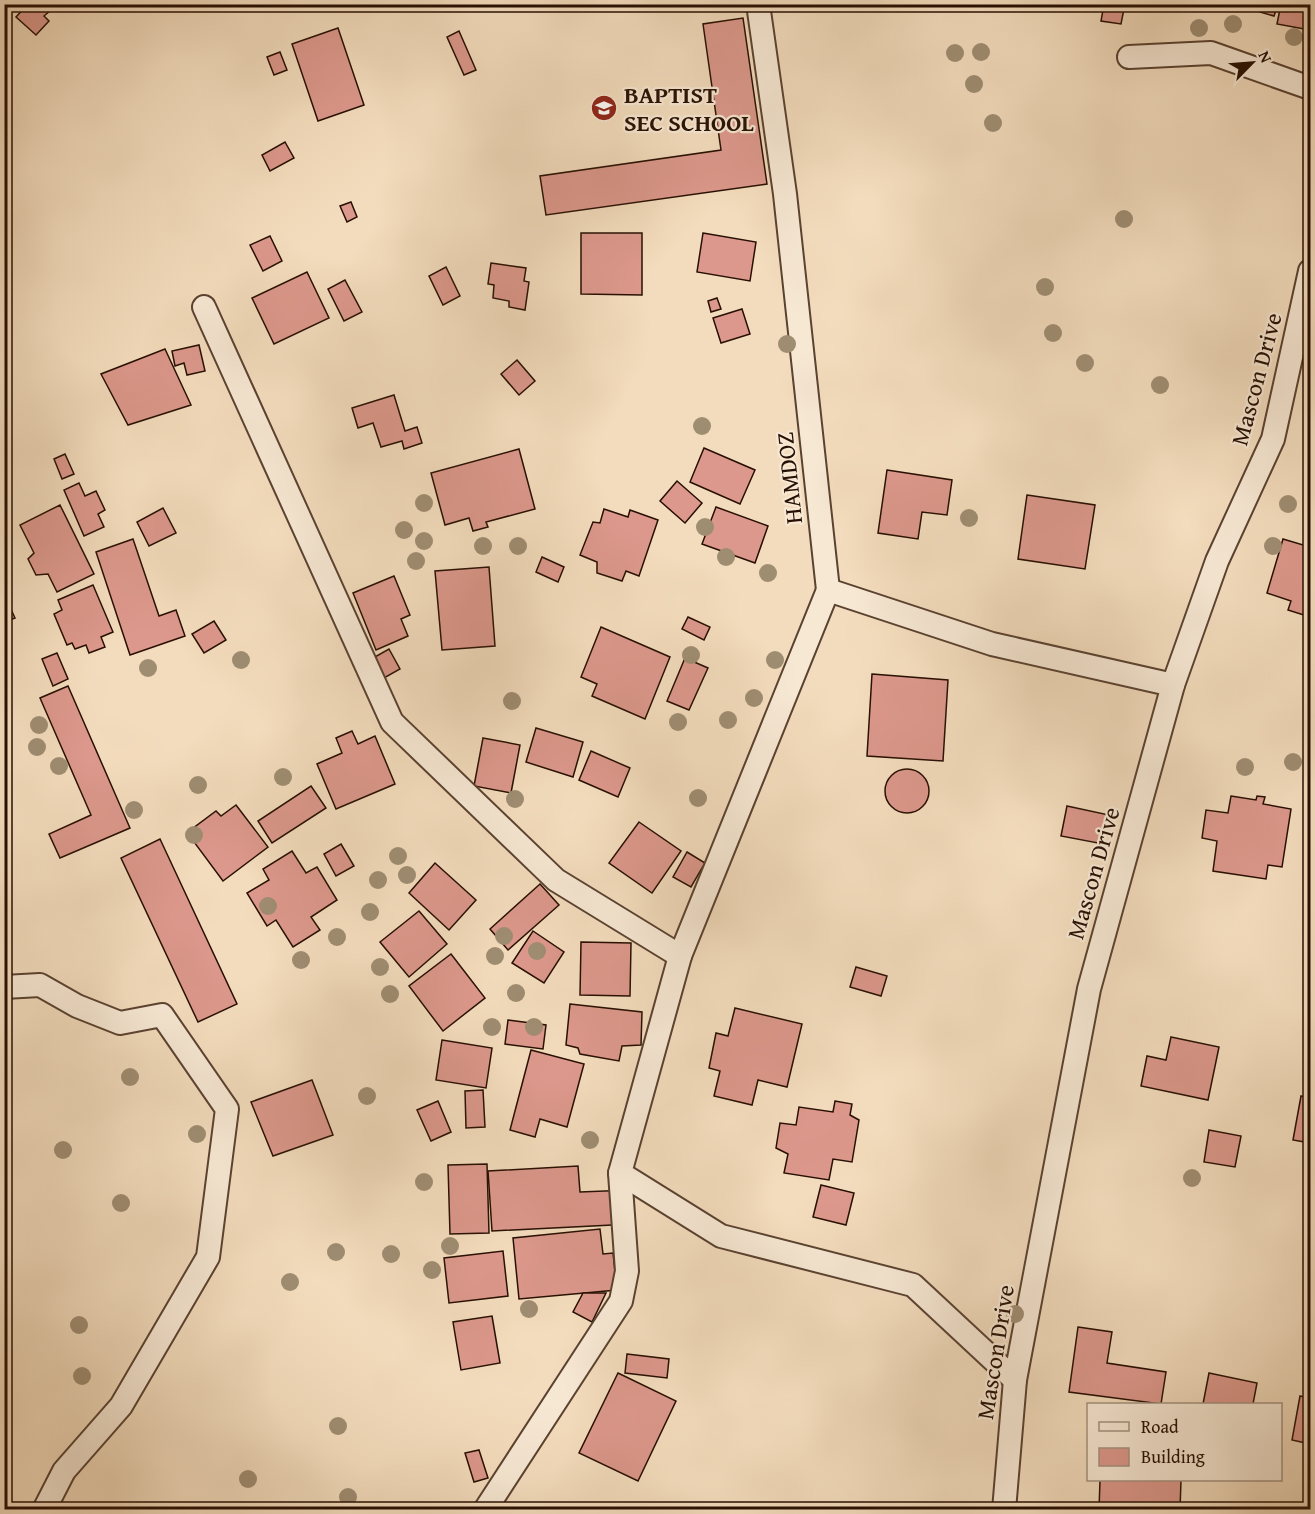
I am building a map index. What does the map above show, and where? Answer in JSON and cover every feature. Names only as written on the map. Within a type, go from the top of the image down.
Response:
[{"type":"street","name":"HAMDOZ","points":[[758,4],[785,194],[828,590]]},
{"type":"street","points":[[1129,57],[1211,53],[1311,88]]},
{"type":"street","name":"Mascon Drive","points":[[1004,1509],[1015,1380],[1089,989],[1173,685],[1217,561],[1273,439],[1311,271]]},
{"type":"street","points":[[204,307],[392,722],[556,880],[680,956]]},
{"type":"street","points":[[485,1509],[621,1301],[627,1271],[620,1173],[680,956],[828,590],[992,644],[1173,685]]},
{"type":"street","points":[[4,987],[40,985],[77,1006],[120,1023],[162,1015],[227,1109],[208,1257],[121,1406],[64,1471],[44,1509]]},
{"type":"street","points":[[620,1173],[721,1236],[913,1285],[1015,1380]]},
{"type":"building","points":[[28,4],[45,4],[51,10],[44,16],[49,21],[36,35],[16,17]]},
{"type":"building","points":[[1104,4],[1125,4],[1121,24],[1101,21]]},
{"type":"building","points":[[1221,4],[1238,4],[1236,11]]},
{"type":"building","points":[[1262,4],[1278,4],[1274,16],[1260,12]]},
{"type":"building","points":[[1281,4],[1310,4],[1310,30],[1277,24]]},
{"type":"building","points":[[743,18],[767,184],[546,215],[540,176],[721,150],[703,24]]},
{"type":"building","points":[[338,28],[364,105],[318,121],[292,44]]},
{"type":"building","points":[[459,31],[476,70],[464,75],[447,37]]},
{"type":"building","points":[[280,52],[287,70],[274,75],[267,57]]},
{"type":"building","points":[[285,142],[294,158],[270,171],[262,155]]},
{"type":"building","points":[[351,202],[357,217],[347,222],[340,206]]},
{"type":"building","points":[[581,233],[642,233],[642,295],[581,294]]},
{"type":"building","points":[[703,233],[756,242],[750,281],[697,272]]},
{"type":"building","points":[[270,236],[282,261],[263,271],[250,245]]},
{"type":"building","points":[[491,263],[526,268],[524,281],[529,282],[525,310],[509,307],[509,301],[493,298],[494,285],[488,284]]},
{"type":"building","points":[[446,267],[460,296],[443,305],[429,276]]},
{"type":"building","points":[[307,272],[329,318],[274,344],[252,298]]},
{"type":"building","points":[[345,280],[362,312],[344,321],[328,289]]},
{"type":"building","points":[[717,298],[721,309],[711,312],[708,301]]},
{"type":"building","points":[[742,309],[750,334],[721,343],[713,318]]},
{"type":"building","points":[[199,345],[205,371],[187,375],[184,363],[175,366],[172,351]]},
{"type":"building","points":[[165,349],[191,405],[128,425],[101,374]]},
{"type":"building","points":[[517,360],[535,381],[519,395],[501,374]]},
{"type":"building","points":[[394,395],[405,431],[417,427],[422,443],[404,449],[402,441],[381,447],[373,423],[358,428],[352,408]]},
{"type":"building","points":[[704,448],[755,470],[740,504],[690,482]]},
{"type":"building","points":[[519,449],[535,509],[486,522],[488,527],[473,531],[469,518],[445,525],[431,473]]},
{"type":"building","points":[[65,454],[74,474],[62,479],[54,459]]},
{"type":"building","points":[[887,470],[952,480],[947,515],[922,512],[918,539],[878,533]]},
{"type":"building","points":[[677,481],[702,503],[685,523],[660,501]]},
{"type":"building","points":[[79,483],[85,496],[96,491],[105,510],[98,514],[104,527],[84,536],[64,490]]},
{"type":"building","points":[[1027,495],[1095,505],[1085,569],[1018,559]]},
{"type":"building","points":[[60,505],[94,574],[57,592],[48,574],[36,575],[28,559],[34,553],[20,525]]},
{"type":"building","points":[[716,507],[768,526],[755,563],[702,544]]},
{"type":"building","points":[[163,508],[176,533],[149,546],[137,522]]},
{"type":"building","points":[[604,509],[628,517],[630,510],[658,520],[639,576],[626,571],[622,581],[597,573],[597,562],[580,555],[593,522],[600,523]]},
{"type":"building","points":[[133,539],[159,616],[176,610],[185,636],[130,655],[96,552]]},
{"type":"building","points":[[1283,539],[1310,547],[1310,617],[1288,610],[1291,601],[1267,593]]},
{"type":"building","points":[[542,557],[564,567],[558,582],[536,572]]},
{"type":"building","points":[[489,567],[495,646],[442,650],[435,571]]},
{"type":"building","points":[[394,576],[410,615],[401,619],[408,636],[376,650],[353,593]]},
{"type":"building","points":[[93,585],[113,632],[101,637],[105,647],[89,653],[86,645],[75,649],[72,643],[67,645],[54,614],[62,610],[58,600]]},
{"type":"building","points":[[4,594],[15,618],[4,622]]},
{"type":"building","points":[[688,617],[710,627],[704,640],[682,629]]},
{"type":"building","points":[[214,621],[226,640],[204,653],[192,634]]},
{"type":"building","points":[[601,627],[670,657],[645,719],[592,696],[597,684],[581,677]]},
{"type":"building","points":[[389,649],[400,669],[384,678],[373,658]]},
{"type":"building","points":[[57,653],[68,679],[53,686],[42,659]]},
{"type":"building","points":[[685,658],[708,668],[689,710],[667,701]]},
{"type":"building","points":[[872,674],[948,680],[943,761],[867,756]]},
{"type":"building","points":[[68,686],[130,828],[60,858],[49,834],[91,815],[40,698]]},
{"type":"building","points":[[536,728],[583,742],[573,777],[526,762]]},
{"type":"building","points":[[352,731],[358,744],[375,736],[395,784],[336,809],[317,764],[342,753],[336,738]]},
{"type":"building","points":[[483,738],[520,745],[511,793],[474,786]]},
{"type":"building","points":[[591,751],[630,768],[618,797],[579,780]]},
{"type":"building","points":[[907,769],[922,776],[929,791],[922,806],[907,813],[892,806],[885,791],[892,776]]},
{"type":"building","points":[[311,786],[326,808],[272,843],[258,821]]},
{"type":"building","points":[[1231,796],[1256,800],[1257,796],[1265,797],[1263,804],[1291,809],[1282,867],[1268,865],[1266,879],[1213,871],[1217,841],[1202,838],[1206,810],[1228,813]]},
{"type":"building","points":[[236,805],[268,847],[223,881],[194,842],[199,838],[192,829],[216,811],[221,816]]},
{"type":"building","points":[[1067,806],[1109,815],[1103,844],[1061,836]]},
{"type":"building","points":[[639,822],[681,851],[652,893],[609,863]]},
{"type":"building","points":[[160,839],[237,1004],[198,1022],[121,858]]},
{"type":"building","points":[[341,844],[354,866],[336,876],[324,854]]},
{"type":"building","points":[[292,851],[306,873],[317,867],[337,900],[311,917],[320,930],[293,947],[276,920],[267,926],[247,893],[269,880],[263,869]]},
{"type":"building","points":[[687,852],[705,863],[691,887],[673,877]]},
{"type":"building","points":[[435,863],[476,900],[449,930],[409,893]]},
{"type":"building","points":[[540,884],[559,905],[508,950],[490,929]]},
{"type":"building","points":[[419,911],[447,944],[409,977],[380,942]]},
{"type":"building","points":[[533,931],[564,952],[544,983],[512,963]]},
{"type":"building","points":[[581,942],[631,943],[630,996],[580,995]]},
{"type":"building","points":[[451,954],[485,998],[443,1031],[409,986]]},
{"type":"building","points":[[856,967],[887,976],[881,996],[850,987]]},
{"type":"building","points":[[570,1004],[642,1012],[641,1045],[622,1046],[619,1061],[580,1054],[578,1048],[566,1045]]},
{"type":"building","points":[[735,1008],[802,1024],[787,1087],[758,1080],[752,1105],[714,1096],[720,1071],[709,1068],[716,1033],[728,1036]]},
{"type":"building","points":[[508,1020],[546,1025],[543,1049],[505,1044]]},
{"type":"building","points":[[1171,1037],[1219,1047],[1208,1100],[1141,1086],[1147,1056],[1166,1060]]},
{"type":"building","points":[[442,1040],[492,1048],[486,1088],[436,1080]]},
{"type":"building","points":[[531,1050],[584,1064],[567,1127],[540,1119],[535,1137],[510,1130]]},
{"type":"building","points":[[312,1080],[333,1135],[273,1156],[251,1102]]},
{"type":"building","points":[[483,1090],[485,1127],[466,1128],[465,1091]]},
{"type":"building","points":[[1301,1096],[1310,1098],[1310,1143],[1293,1140]]},
{"type":"building","points":[[438,1101],[451,1132],[431,1141],[417,1110]]},
{"type":"building","points":[[835,1101],[852,1104],[850,1115],[859,1120],[852,1162],[833,1159],[829,1180],[784,1173],[788,1154],[776,1148],[780,1123],[796,1125],[799,1107],[833,1112]]},
{"type":"building","points":[[1209,1130],[1241,1136],[1235,1167],[1204,1162]]},
{"type":"building","points":[[487,1164],[489,1233],[450,1234],[448,1165]]},
{"type":"building","points":[[578,1166],[580,1192],[630,1190],[632,1224],[492,1231],[488,1171]]},
{"type":"building","points":[[821,1185],[854,1193],[846,1225],[813,1217]]},
{"type":"building","points":[[600,1229],[603,1254],[613,1253],[617,1290],[519,1299],[513,1238]]},
{"type":"building","points":[[503,1251],[508,1296],[449,1303],[444,1258]]},
{"type":"building","points":[[583,1293],[606,1293],[592,1322],[573,1312]]},
{"type":"building","points":[[492,1316],[500,1363],[461,1370],[453,1322]]},
{"type":"building","points":[[1078,1327],[1112,1332],[1107,1363],[1166,1372],[1161,1403],[1069,1392]]},
{"type":"building","points":[[627,1354],[669,1359],[667,1378],[625,1373]]},
{"type":"building","points":[[618,1373],[676,1401],[638,1481],[579,1453]]},
{"type":"building","points":[[1209,1373],[1257,1383],[1253,1403],[1203,1403]]},
{"type":"building","points":[[1300,1396],[1310,1398],[1310,1444],[1292,1440]]},
{"type":"building","points":[[479,1450],[488,1478],[474,1482],[465,1453]]},
{"type":"building","points":[[1100,1481],[1181,1481],[1180,1510],[1099,1510]]},
{"type":"place","name":"BAPTIST SEC SCHOOL","points":[[604,108]]}]
